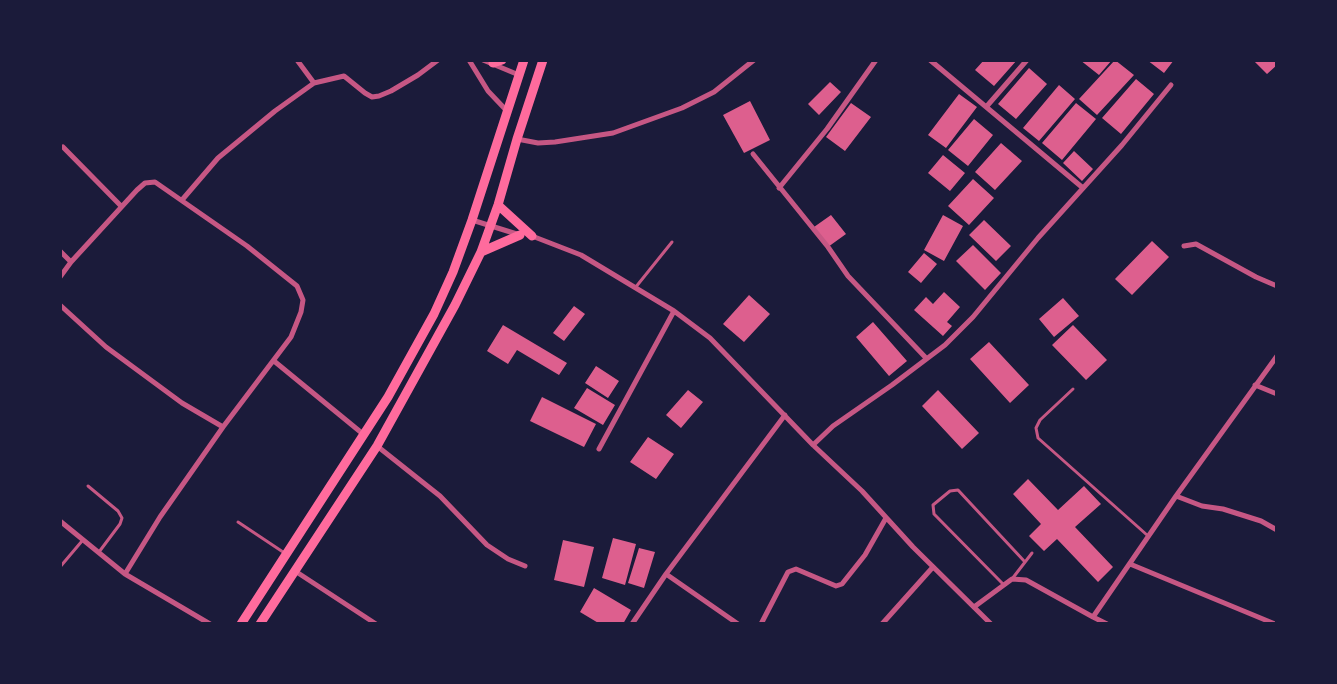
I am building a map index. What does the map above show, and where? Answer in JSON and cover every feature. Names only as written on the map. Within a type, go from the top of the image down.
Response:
[{"type":"main road","points":[[241,624],[288,555],[388,397],[434,314],[453,272],[472,220],[524,60]]},
{"type":"main road","points":[[260,624],[377,446],[429,354],[481,252],[543,60]]},
{"type":"main road","points":[[498,205],[532,236]]},
{"type":"main road","points":[[481,252],[520,235]]},
{"type":"street","points":[[297,60],[314,83]]},
{"type":"street","points":[[182,200],[218,158],[275,111],[314,83],[344,76],[372,97],[379,96],[418,75],[438,60]]},
{"type":"street","points":[[469,60],[488,91],[506,110]]},
{"type":"street","points":[[483,60],[498,62],[519,75]]},
{"type":"street","points":[[517,139],[555,142],[613,133],[682,108],[714,92],[754,60]]},
{"type":"street","points":[[779,188],[828,129],[876,60]]},
{"type":"street","points":[[930,60],[1083,188]]},
{"type":"street","points":[[987,106],[1027,60]]},
{"type":"street","points":[[813,445],[833,426],[945,345],[973,317],[1038,238],[1122,145],[1171,85]]},
{"type":"street","points":[[63,147],[121,206]]},
{"type":"street","points":[[753,154],[828,247],[848,276],[926,358]]},
{"type":"street","points":[[60,277],[121,206],[145,183],[155,182],[247,246],[297,286],[303,300],[291,337],[223,427],[160,517],[125,574]]},
{"type":"street","points":[[472,220],[520,235],[532,236],[581,255],[674,311],[710,338],[991,624]]},
{"type":"street","points":[[1184,246],[1196,244],[1256,277],[1277,285]]},
{"type":"street","points":[[60,250],[71,262]]},
{"type":"street","points":[[60,305],[106,347],[182,403],[223,427]]},
{"type":"street","points":[[599,449],[674,311]]},
{"type":"street","points":[[1093,617],[1176,496],[1277,356]]},
{"type":"street","points":[[274,361],[363,435]]},
{"type":"street","points":[[1255,385],[1277,394]]},
{"type":"street","points":[[632,624],[666,574],[785,415]]},
{"type":"street","points":[[377,446],[446,501],[488,545],[508,559],[525,566]]},
{"type":"street","points":[[1176,496],[1202,506],[1223,509],[1261,521],[1277,530]]},
{"type":"street","points":[[761,624],[788,572],[796,569],[836,586],[842,584],[864,555],[886,518]]},
{"type":"street","points":[[60,521],[125,574],[210,624]]},
{"type":"street","points":[[1130,564],[1275,624]]},
{"type":"street","points":[[882,624],[933,567]]},
{"type":"street","points":[[295,571],[376,624]]},
{"type":"street","points":[[666,574],[738,624]]},
{"type":"street","points":[[974,608],[1012,579],[1026,580],[1107,624]]},
{"type":"lane","points":[[635,288],[672,242]]},
{"type":"lane","points":[[1073,389],[1040,420],[1036,428],[1038,438],[1149,536]]},
{"type":"lane","points":[[88,486],[118,511],[122,518],[99,552]]},
{"type":"lane","points":[[1003,584],[934,514],[933,505],[950,491],[958,490],[1025,562]]},
{"type":"lane","points":[[238,522],[288,555]]},
{"type":"lane","points":[[60,567],[83,540]]},
{"type":"lane","points":[[1012,579],[1032,553]]},
{"type":"building","points":[[984,60],[1017,60],[994,86],[975,70]]},
{"type":"building","points":[[1080,60],[1112,60],[1099,75]]},
{"type":"building","points":[[1115,60],[1134,75],[1097,115],[1079,99]]},
{"type":"building","points":[[1147,60],[1174,60],[1164,73]]},
{"type":"building","points":[[1253,60],[1277,60],[1277,65],[1267,74]]},
{"type":"building","points":[[1029,68],[1047,84],[1016,119],[998,104]]},
{"type":"building","points":[[1136,79],[1154,94],[1121,134],[1102,118]]},
{"type":"building","points":[[830,82],[841,92],[819,115],[808,104]]},
{"type":"building","points":[[1059,85],[1075,99],[1039,141],[1023,128]]},
{"type":"building","points":[[959,94],[977,107],[946,148],[928,135]]},
{"type":"building","points":[[750,101],[770,140],[744,153],[723,115]]},
{"type":"building","points":[[851,103],[871,117],[845,151],[826,137]]},
{"type":"building","points":[[1076,103],[1096,119],[1062,160],[1042,143]]},
{"type":"building","points":[[974,119],[993,135],[968,166],[948,150]]},
{"type":"building","points":[[1001,143],[1022,161],[995,190],[975,172]]},
{"type":"building","points":[[1074,151],[1093,169],[1082,181],[1063,163]]},
{"type":"building","points":[[943,155],[965,173],[950,191],[928,173]]},
{"type":"building","points":[[973,179],[994,198],[969,225],[948,206]]},
{"type":"building","points":[[831,215],[846,234],[828,247],[814,227]]},
{"type":"building","points":[[943,215],[963,226],[944,261],[924,250]]},
{"type":"building","points":[[984,220],[1011,246],[996,261],[969,235]]},
{"type":"building","points":[[1152,241],[1169,257],[1132,295],[1115,279]]},
{"type":"building","points":[[973,245],[1001,273],[985,290],[956,261]]},
{"type":"building","points":[[924,253],[937,264],[921,283],[908,272]]},
{"type":"building","points":[[944,292],[960,307],[947,322],[952,326],[943,336],[914,310],[926,297],[933,304]]},
{"type":"building","points":[[749,295],[770,314],[744,342],[723,324]]},
{"type":"building","points":[[1063,298],[1079,316],[1054,337],[1039,319]]},
{"type":"building","points":[[574,306],[585,314],[564,341],[553,333]]},
{"type":"building","points":[[873,322],[907,361],[889,376],[856,337]]},
{"type":"building","points":[[503,325],[567,363],[559,375],[517,350],[508,364],[487,351]]},
{"type":"building","points":[[1073,325],[1107,360],[1086,380],[1052,345]]},
{"type":"building","points":[[989,342],[1029,385],[1010,403],[970,359]]},
{"type":"building","points":[[596,366],[619,381],[608,398],[585,383]]},
{"type":"building","points":[[587,388],[615,405],[603,425],[574,408]]},
{"type":"building","points":[[688,390],[703,402],[681,428],[666,415]]},
{"type":"building","points":[[938,390],[979,433],[962,449],[922,406]]},
{"type":"building","points":[[542,397],[596,424],[584,447],[530,421]]},
{"type":"building","points":[[648,437],[674,454],[656,479],[630,462]]},
{"type":"building","points":[[1028,479],[1058,510],[1084,486],[1101,504],[1075,527],[1113,567],[1098,582],[1057,539],[1044,551],[1029,536],[1041,524],[1013,494]]},
{"type":"building","points":[[613,538],[636,544],[625,585],[602,578]]},
{"type":"building","points":[[563,540],[594,547],[584,587],[554,580]]},
{"type":"building","points":[[639,548],[655,552],[644,588],[628,583]]},
{"type":"building","points":[[594,588],[631,610],[623,624],[600,624],[580,612]]}]
